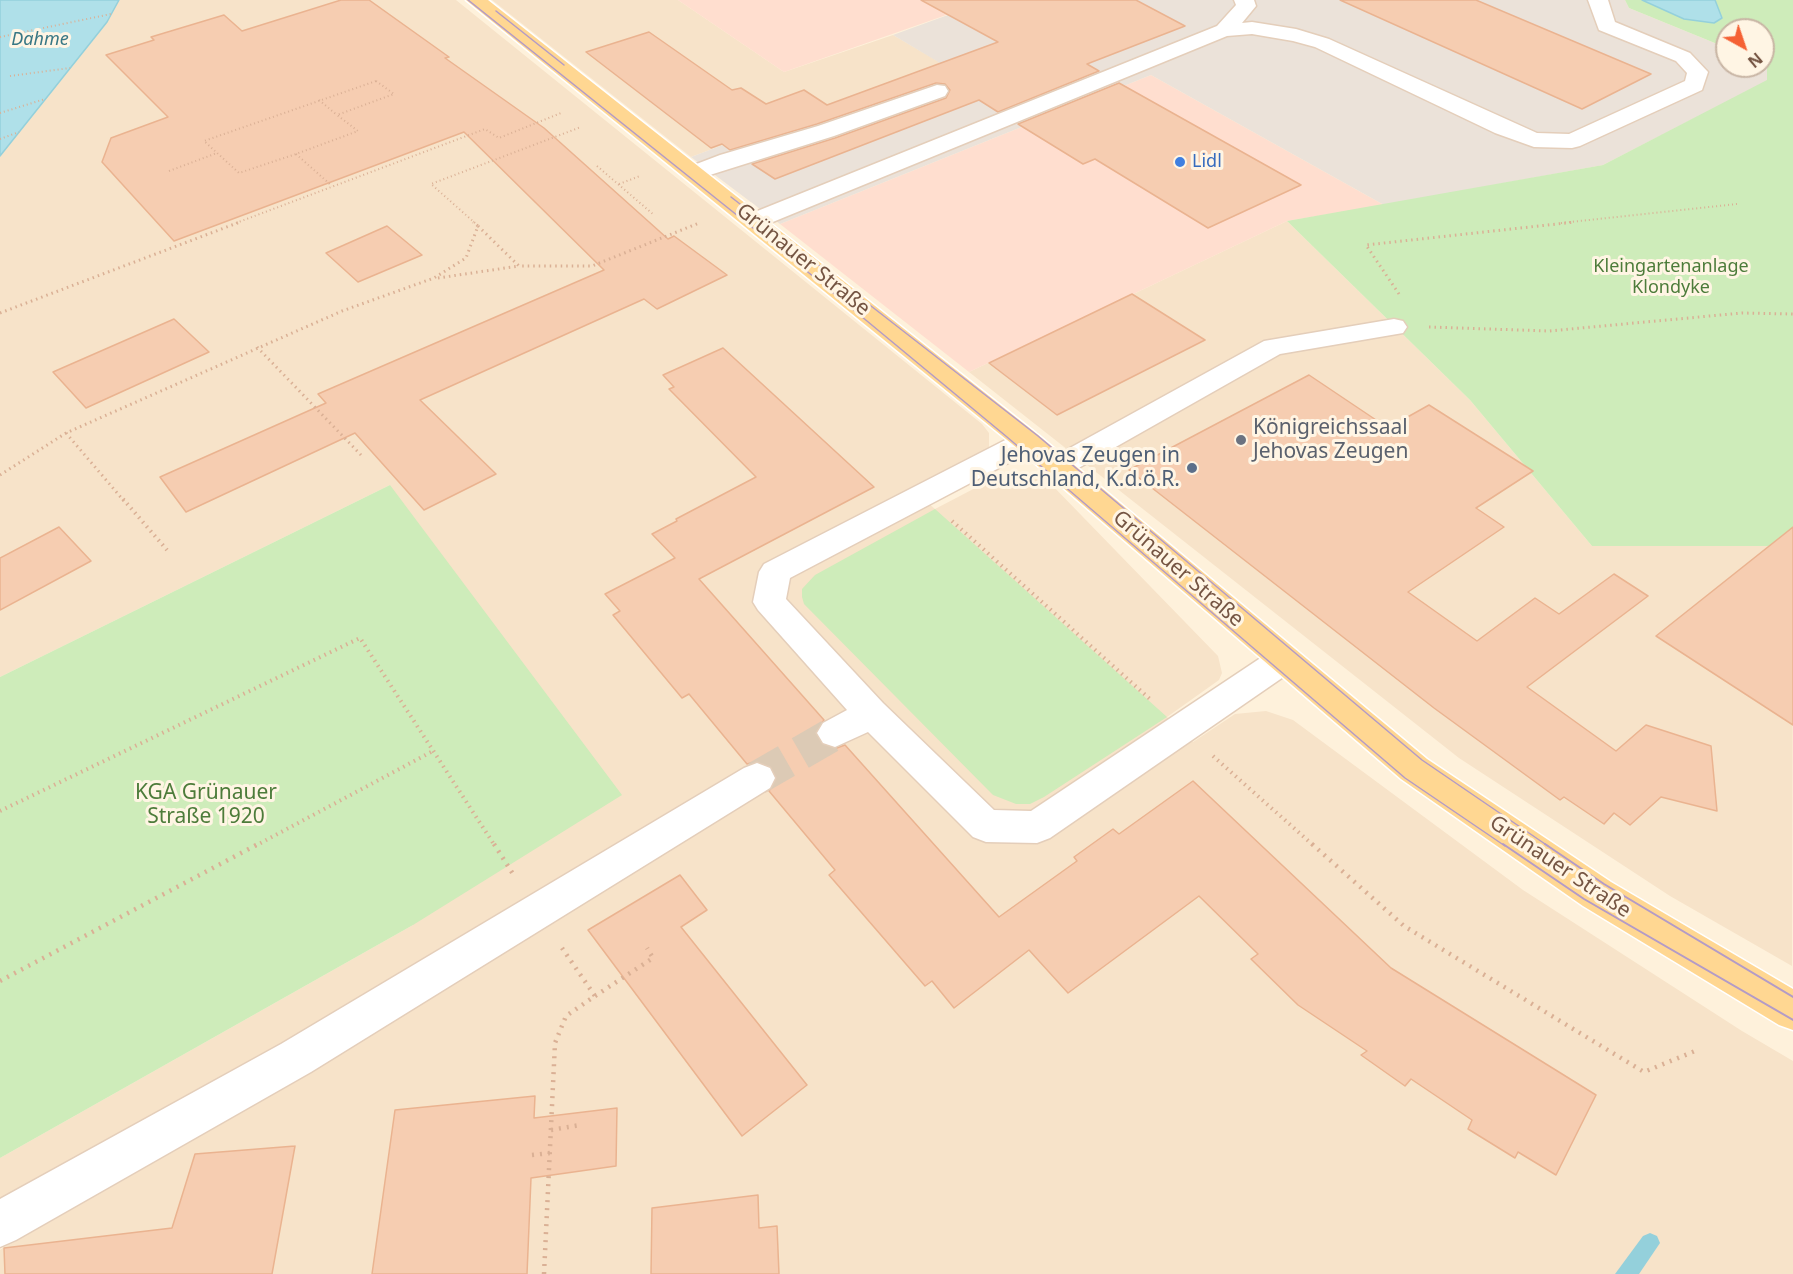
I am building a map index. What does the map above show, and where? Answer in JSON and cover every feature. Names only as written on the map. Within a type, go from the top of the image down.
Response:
[{"type":"main road","name":"Grünauer Straße","points":[[476,0],[1027,441],[1414,769],[1597,894],[1793,1011]]},
{"type":"lane","points":[[1224,30],[1246,6],[1244,0]]},
{"type":"lane","points":[[754,221],[1224,30],[1252,28],[1322,43],[1503,128],[1534,140],[1572,141],[1694,85],[1698,72],[1683,57],[1606,26],[1598,0]]},
{"type":"lane","points":[[694,173],[728,160],[826,131],[937,91]]},
{"type":"lane","points":[[1058,467],[1273,347],[1394,327]]},
{"type":"lane","points":[[1027,441],[775,572],[769,602],[871,713],[986,826],[1037,827],[1283,660]]},
{"type":"lane","points":[[835,733],[871,713]]},
{"type":"lane","points":[[0,1224],[296,1058],[757,778]]},
{"type":"path","points":[[0,37],[111,14]]},
{"type":"path","points":[[10,76],[70,68]]},
{"type":"path","points":[[319,100],[337,115],[358,131],[239,173],[204,141],[319,100],[376,81],[394,94],[337,115]]},
{"type":"path","points":[[0,113],[45,99]]},
{"type":"path","points":[[0,313],[485,129],[499,138],[567,110]]},
{"type":"path","points":[[519,266],[431,184],[585,125]]},
{"type":"path","points":[[0,139],[19,132]]},
{"type":"path","points":[[169,171],[217,153]]},
{"type":"path","points":[[296,154],[332,186]]},
{"type":"path","points":[[597,166],[654,215]]},
{"type":"path","points":[[618,184],[648,173]]},
{"type":"path","points":[[1421,327],[1366,245],[1737,204]]},
{"type":"path","points":[[0,475],[66,433],[342,311],[434,278],[519,266],[592,266],[701,222]]},
{"type":"path","points":[[434,278],[466,258],[478,226]]},
{"type":"path","points":[[1394,327],[1549,331],[1742,314],[1793,314]]},
{"type":"path","points":[[257,347],[360,455]]},
{"type":"path","points":[[66,433],[167,550]]},
{"type":"path","points":[[922,495],[1404,926],[1644,1072],[1695,1051]]},
{"type":"path","points":[[0,812],[360,638],[537,911],[595,996]]},
{"type":"path","points":[[0,981],[433,751]]},
{"type":"path","points":[[544,1274],[555,1043],[566,1016],[652,958],[647,948]]},
{"type":"path","points":[[551,1130],[580,1125]]},
{"type":"path","points":[[532,1155],[550,1153]]},
{"type":"shaded area","points":[[119,0],[456,0],[982,424],[989,433],[989,447],[914,491],[935,509],[1004,473],[1013,471],[1033,473],[1049,482],[1218,656],[1222,673],[1219,680],[1167,717],[1193,742],[1235,714],[1266,711],[1293,720],[1523,890],[1742,1031],[1793,1061],[1793,1274],[0,1274],[0,1250],[4,1247],[0,1231],[0,1158],[413,925],[390,485],[0,677],[0,156],[107,22]]},
{"type":"shaded area","points":[[492,0],[678,0],[784,72],[893,35],[941,63],[691,157]]},
{"type":"shaded area","points":[[678,0],[989,0],[784,72]]},
{"type":"shaded area","points":[[989,0],[1625,0],[1629,8],[1715,43],[1715,78],[1767,78],[1767,81],[1603,165],[1384,205],[1151,75],[780,224],[691,157],[940,63],[893,35]]},
{"type":"shaded area","points":[[1151,75],[1384,205],[1287,221],[969,372],[780,224]]},
{"type":"shaded area","points":[[1287,221],[1470,400],[1592,546],[1793,546],[1792,966],[1670,896],[1459,758],[969,372]]},
{"type":"green space","name":"Kleingartenanlage Klondyke","points":[[1625,0],[1793,0],[1793,546],[1592,546],[1470,400],[1287,221],[1603,165],[1767,78],[1775,78],[1775,18],[1715,18],[1715,43],[1629,8]]},
{"type":"green space","name":"KGA Grünauer Straße 1920","points":[[390,485],[622,795],[413,925],[0,1158],[0,677]]},
{"type":"green space","points":[[935,509],[1167,717],[1030,804],[1016,804],[993,795],[804,604],[802,597],[802,589],[815,575]]},
{"type":"water","name":"Dahme","points":[[0,0],[119,0],[107,22],[0,156]]},
{"type":"water","points":[[1642,0],[1715,0],[1722,18],[1715,18],[1714,23],[1684,19]]},
{"type":"building","points":[[341,0],[369,0],[449,57],[445,58],[544,128],[668,239],[674,236],[727,275],[657,309],[644,299],[420,400],[496,474],[424,510],[355,433],[186,512],[160,477],[326,403],[318,394],[604,270],[464,132],[174,241],[102,162],[111,138],[168,117],[106,55],[154,40],[151,37],[224,15],[242,31]]},
{"type":"building","points":[[921,0],[1136,0],[1185,26],[1087,64],[1099,71],[998,112],[979,100],[775,179],[752,164],[835,138],[946,98],[950,90],[945,84],[936,83],[817,124],[730,150],[722,144],[711,148],[586,52],[649,32],[732,90],[741,88],[766,104],[804,90],[827,105],[998,42]]},
{"type":"building","points":[[1340,0],[1476,0],[1651,74],[1582,109]]},
{"type":"building","name":"Lidl","points":[[1119,83],[1301,185],[1208,228],[1095,159],[1083,164],[1018,124]]},
{"type":"building","points":[[387,226],[422,255],[358,282],[326,253]]},
{"type":"building","points":[[1132,294],[1205,340],[1057,415],[989,363]]},
{"type":"building","points":[[174,319],[209,352],[86,408],[53,372]]},
{"type":"building","points":[[723,348],[874,487],[699,579],[824,720],[815,732],[821,744],[834,749],[845,745],[999,917],[1077,861],[1074,857],[1113,829],[1119,834],[1193,781],[1391,968],[1596,1095],[1556,1175],[1518,1152],[1515,1158],[1468,1129],[1472,1120],[1411,1079],[1405,1086],[1361,1055],[1367,1051],[1298,1005],[1251,959],[1258,954],[1199,896],[1068,993],[1029,950],[954,1008],[932,981],[925,986],[829,875],[835,870],[769,791],[777,779],[772,767],[758,761],[747,764],[689,694],[682,698],[613,615],[620,611],[605,594],[675,558],[652,534],[756,477],[669,389],[674,387],[663,375]]},
{"type":"building","points":[[1309,375],[1388,428],[1429,405],[1533,471],[1476,508],[1504,527],[1408,592],[1477,641],[1535,598],[1559,614],[1614,574],[1648,596],[1527,687],[1616,751],[1646,725],[1711,746],[1717,811],[1661,797],[1630,825],[1614,813],[1604,824],[1564,797],[1560,800],[1434,708],[1129,470]]},
{"type":"building","points":[[59,527],[91,561],[0,610],[0,558]]},
{"type":"building","points":[[1793,527],[1793,725],[1656,636]]},
{"type":"building","points":[[680,875],[707,910],[681,927],[807,1085],[742,1136],[588,930]]},
{"type":"building","points":[[535,1096],[534,1118],[617,1108],[616,1166],[531,1178],[527,1274],[372,1274],[395,1110]]},
{"type":"building","points":[[295,1146],[272,1274],[5,1274],[4,1248],[172,1228],[195,1154]]},
{"type":"building","points":[[758,1195],[759,1228],[777,1226],[779,1274],[651,1274],[652,1208]]},
{"type":"waterway","points":[[1626,1274],[1650,1243]]},
{"type":"tunnel","points":[[757,778],[835,733]]},
{"type":"tram line","points":[[468,0],[803,268],[1007,437],[1405,778],[1505,846]]},
{"type":"tram line","points":[[496,11],[564,65]]},
{"type":"tram line","points":[[731,197],[1038,436],[1422,760],[1548,846]]},
{"type":"tram line","points":[[1503,844],[1584,899],[1793,1020]]},
{"type":"tram line","points":[[1545,844],[1604,884],[1793,997]]},
{"type":"place","name":"Lidl","points":[[1180,162]]},
{"type":"place","name":"Königreichssaal Jehovas Zeugen","points":[[1241,440]]},
{"type":"place","name":"Jehovas Zeugen in Deutschland, K.d.ö.R.","points":[[1192,468]]}]
